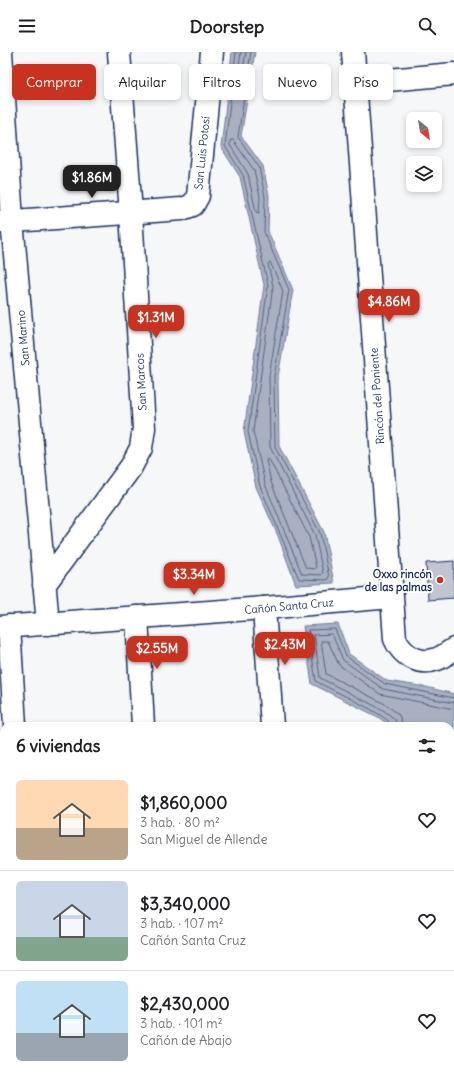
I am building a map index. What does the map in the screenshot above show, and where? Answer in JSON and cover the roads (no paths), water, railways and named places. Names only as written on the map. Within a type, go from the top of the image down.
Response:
[{"type":"street","name":"San Marino","points":[[1,52],[6,222],[48,624]]},
{"type":"street","name":"San Marcos","points":[[44,585],[131,467],[141,448],[144,428],[131,213],[119,52]]},
{"type":"street","name":"San Luis Potosí","points":[[131,213],[182,209],[193,205],[198,196],[212,52]]},
{"type":"street","name":"Rincón del Poniente","points":[[353,52],[354,64]]},
{"type":"street","points":[[393,79],[454,74]]},
{"type":"street","name":"Rincón del Poniente","points":[[356,100],[391,597]]},
{"type":"street","points":[[6,222],[131,213]]},
{"type":"street","points":[[391,597],[395,639],[400,649],[408,657],[422,661],[436,659],[454,649]]},
{"type":"street","name":"Cañón Santa Cruz","points":[[4,626],[264,608],[391,597]]},
{"type":"street","points":[[264,608],[272,722]]},
{"type":"street","points":[[137,617],[143,722]]},
{"type":"street","points":[[4,626],[15,722]]},
{"type":"water","points":[[232,52],[255,52],[253,64],[231,64]]},
{"type":"water","points":[[226,100],[247,100],[241,136],[263,166],[269,196],[268,231],[293,290],[278,377],[279,446],[324,532],[334,583],[296,585],[278,536],[256,487],[244,432],[264,285],[240,177],[221,147]]},
{"type":"water","points":[[338,624],[349,654],[387,681],[426,687],[454,694],[454,722],[385,722],[378,717],[312,684],[303,626]]},
{"type":"place","name":"Oxxo rincón de las palmas","points":[[440,580]]}]
